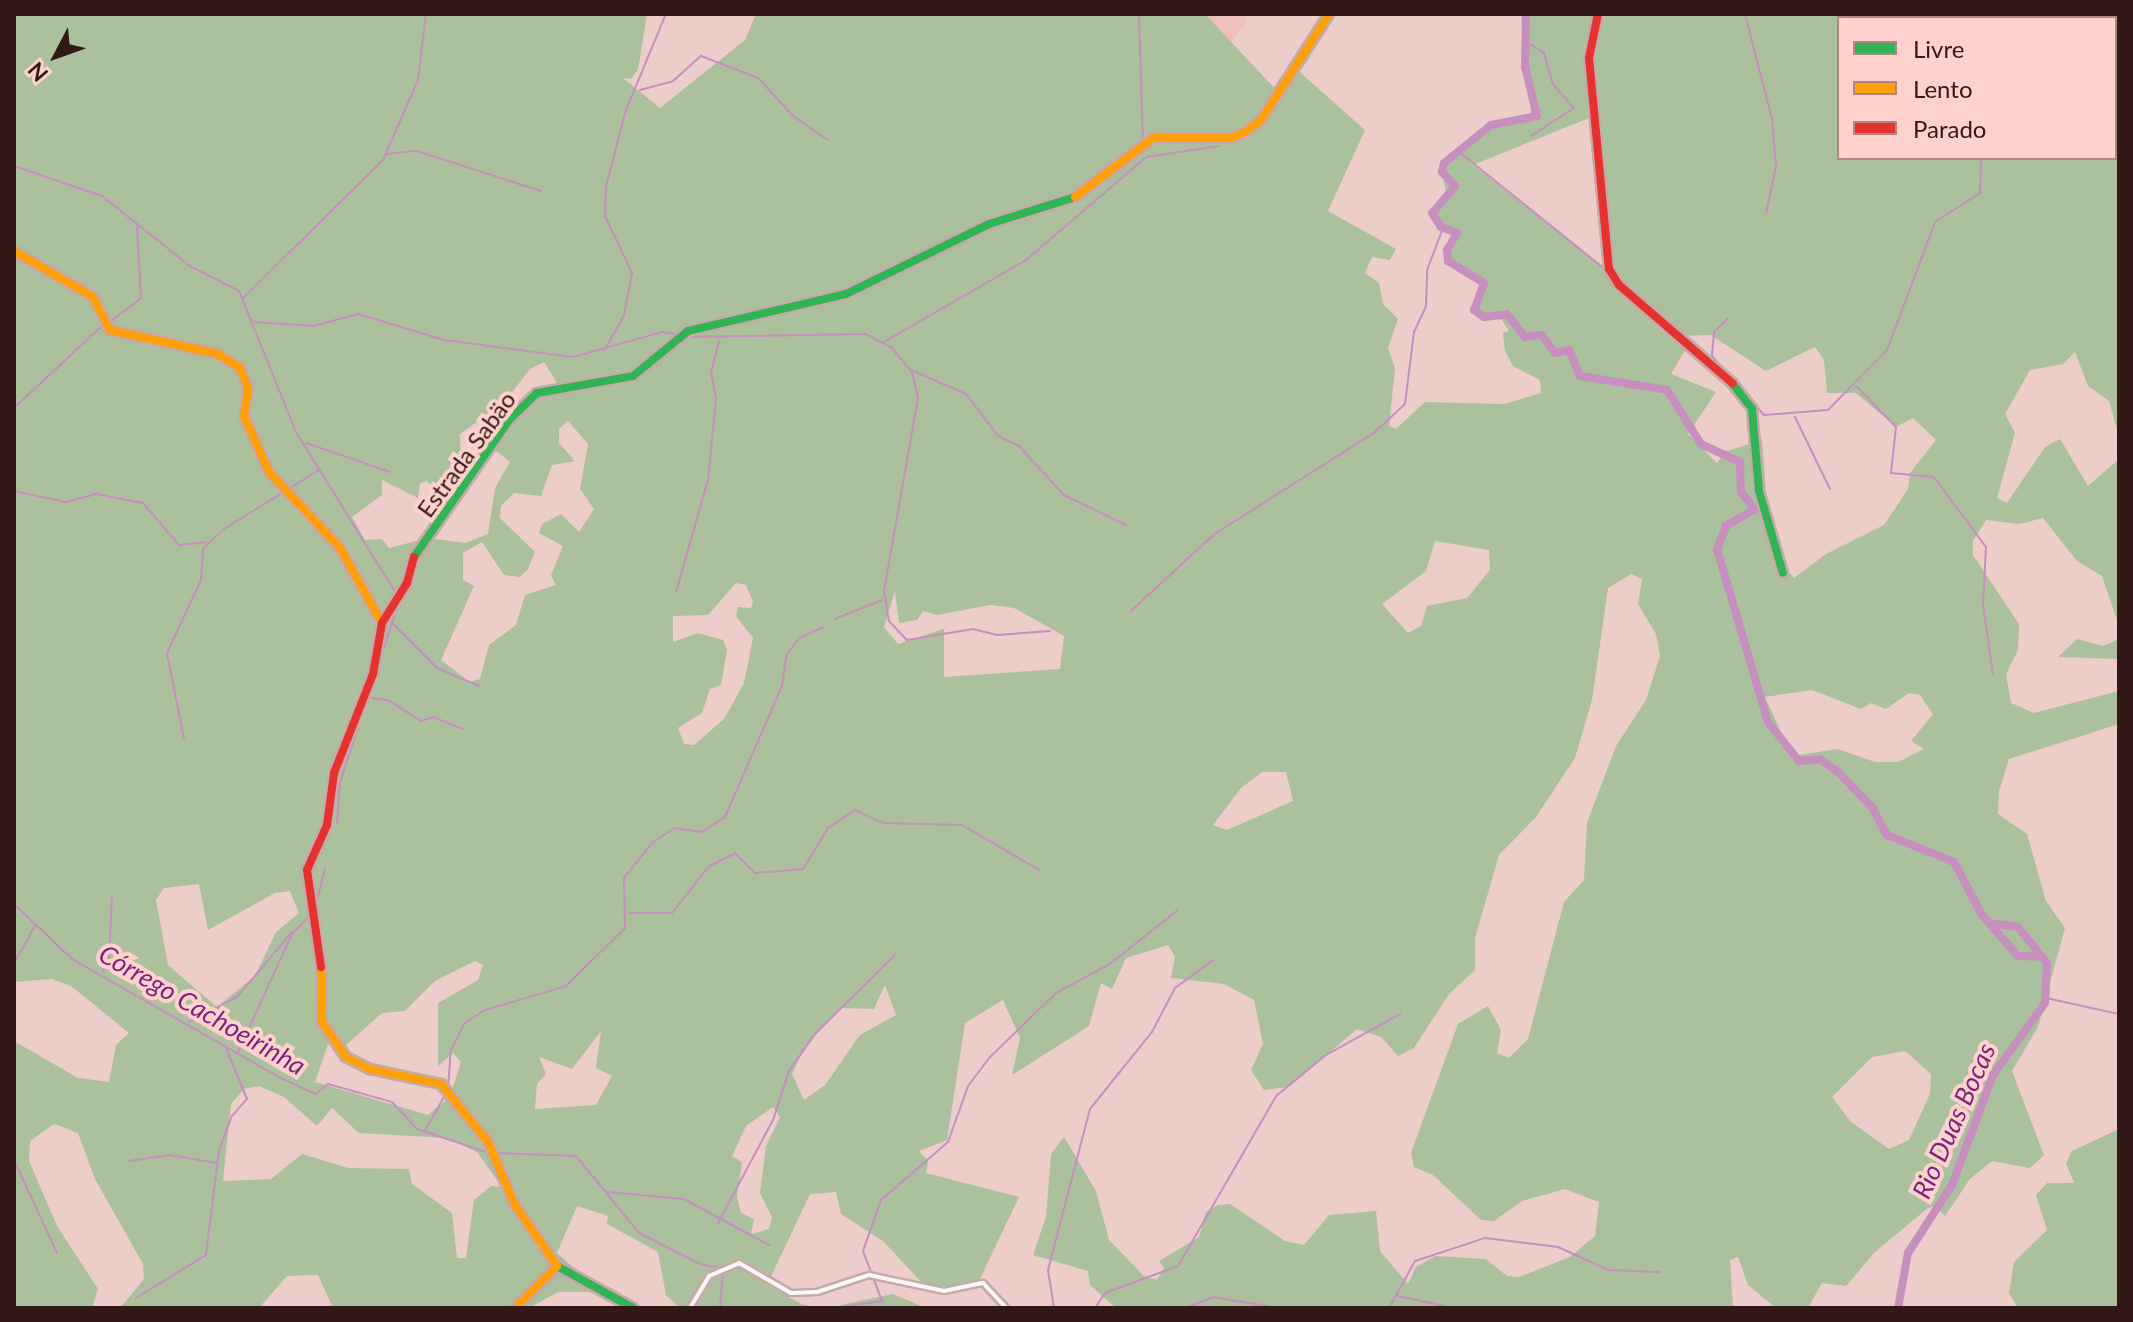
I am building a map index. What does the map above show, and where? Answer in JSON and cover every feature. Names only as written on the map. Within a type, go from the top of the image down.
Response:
[{"type":"street","name":"Estrada Sabäo","points":[[557,1266],[515,1205],[488,1142],[441,1084],[370,1069],[346,1057],[322,1022],[324,988],[307,870],[327,825],[334,773],[373,674],[382,623],[407,583],[416,549],[468,487],[510,419],[537,393],[633,376],[688,331],[711,322],[846,294],[989,224],[1079,196],[1153,138],[1231,138],[1261,120],[1329,14]]},
{"type":"street","points":[[1598,14],[1589,58],[1609,269],[1619,285],[1728,376],[1752,409],[1759,491],[1783,573]]},
{"type":"street","points":[[14,251],[89,294],[110,330],[218,354],[240,368],[248,388],[244,416],[269,472],[340,548],[382,623]]},
{"type":"street","points":[[690,1308],[709,1276],[739,1263],[791,1293],[817,1292],[869,1275],[944,1291],[983,1283],[1006,1308]]},
{"type":"street","points":[[515,1308],[557,1266],[633,1308]]},
{"type":"shaded area","points":[[1202,14],[1241,14],[1248,20],[1231,42]]},
{"type":"green space","points":[[14,14],[647,14],[638,70],[631,79],[623,78],[660,108],[745,40],[756,14],[1205,14],[1281,95],[1294,67],[1365,130],[1328,211],[1396,249],[1390,260],[1372,257],[1365,273],[1379,283],[1383,304],[1398,319],[1388,348],[1395,368],[1389,426],[1396,429],[1425,402],[1504,404],[1541,393],[1540,380],[1513,366],[1505,351],[1503,333],[1509,331],[1502,320],[1474,313],[1482,287],[1444,259],[1456,234],[1438,227],[1431,214],[1447,196],[1440,166],[1507,119],[1525,121],[1531,114],[1521,14],[2119,14],[2119,437],[2109,401],[2088,386],[2075,352],[2063,364],[2030,370],[2005,414],[2015,433],[1997,498],[2007,503],[2045,447],[2060,439],[2088,486],[2119,459],[2119,626],[2102,576],[2077,561],[2043,518],[2019,524],[1986,520],[1973,541],[1973,555],[2019,624],[2018,650],[2006,674],[2011,703],[2034,713],[2119,691],[2119,724],[2009,759],[1999,791],[1998,814],[2027,834],[2046,901],[2065,928],[2038,1027],[2012,1071],[2044,1155],[2030,1168],[1992,1161],[1970,1179],[1945,1216],[1936,1206],[1928,1208],[1875,1252],[1846,1286],[1822,1283],[1808,1308],[1776,1308],[1748,1285],[1738,1257],[1730,1260],[1733,1308],[1116,1308],[1090,1285],[1088,1271],[1033,1255],[1046,1217],[1051,1154],[1064,1137],[1096,1191],[1109,1240],[1144,1276],[1157,1280],[1164,1268],[1159,1261],[1199,1237],[1206,1212],[1218,1205],[1230,1204],[1285,1241],[1304,1245],[1329,1215],[1376,1211],[1380,1251],[1408,1284],[1416,1267],[1435,1256],[1486,1259],[1507,1276],[1519,1277],[1570,1257],[1595,1236],[1599,1202],[1565,1189],[1522,1201],[1494,1221],[1481,1220],[1433,1175],[1414,1167],[1411,1153],[1458,1024],[1488,1006],[1501,1030],[1497,1053],[1509,1058],[1528,1039],[1564,902],[1584,880],[1587,823],[1616,746],[1646,700],[1660,656],[1656,634],[1638,604],[1642,579],[1631,574],[1608,588],[1592,700],[1575,758],[1536,817],[1499,855],[1475,938],[1475,970],[1449,994],[1414,1048],[1398,1056],[1381,1037],[1357,1029],[1289,1087],[1264,1090],[1251,1070],[1263,1044],[1254,1000],[1224,984],[1171,978],[1175,957],[1168,945],[1126,958],[1112,989],[1101,983],[1089,1026],[1012,1075],[1020,1038],[1003,1000],[965,1023],[947,1140],[919,1151],[928,1161],[926,1173],[1019,1197],[978,1283],[950,1293],[926,1287],[883,1241],[841,1214],[836,1192],[810,1194],[767,1285],[803,1305],[828,1308],[680,1308],[666,1295],[658,1252],[607,1224],[608,1216],[577,1206],[557,1253],[601,1292],[558,1292],[529,1308],[333,1308],[318,1275],[287,1276],[259,1308],[120,1308],[144,1279],[143,1264],[95,1179],[78,1133],[54,1124],[30,1141],[29,1161],[57,1226],[98,1289],[92,1308],[14,1308],[14,1041],[78,1078],[109,1082],[116,1045],[129,1033],[71,986],[52,979],[14,982]],"holes":[[[1594,116],[1608,271],[1473,165]],[[1711,335],[1766,371],[1815,347],[1824,360],[1827,393],[1856,393],[1896,427],[1913,418],[1936,440],[1910,473],[1908,489],[1884,525],[1826,554],[1794,578],[1784,566],[1766,493],[1762,440],[1724,452],[1717,463],[1688,434],[1716,392],[1671,374],[1689,343],[1681,336]],[[544,362],[558,385],[531,399],[495,450],[510,462],[495,488],[488,534],[465,543],[428,538],[389,548],[382,539],[365,540],[352,517],[382,495],[382,480],[418,498],[420,483],[427,481],[440,496],[439,481],[461,465],[460,434],[481,419],[486,426],[530,369]],[[568,421],[588,444],[580,489],[594,509],[579,532],[561,514],[542,524],[539,533],[563,546],[551,575],[556,585],[525,595],[516,625],[489,645],[480,679],[470,682],[441,660],[474,586],[463,580],[463,553],[482,542],[504,575],[520,577],[528,569],[535,552],[500,518],[501,506],[514,493],[541,496],[552,465],[575,461],[559,443],[559,429]],[[1435,541],[1489,550],[1490,570],[1467,598],[1427,606],[1421,626],[1408,633],[1382,604],[1426,571]],[[736,583],[746,585],[753,602],[751,608],[738,607],[736,616],[753,638],[744,683],[724,719],[694,745],[684,744],[678,728],[702,713],[710,689],[721,685],[727,650],[723,640],[698,633],[673,642],[673,616],[708,615]],[[895,591],[899,623],[917,620],[923,611],[937,615],[990,605],[1014,608],[1064,636],[1060,669],[944,677],[944,629],[898,644],[884,627]],[[1812,690],[1861,709],[1871,703],[1886,709],[1909,693],[1920,695],[1933,714],[1911,741],[1924,749],[1898,762],[1875,762],[1838,749],[1792,756],[1765,697]],[[1262,772],[1286,772],[1293,801],[1227,830],[1213,825],[1241,788]],[[199,884],[208,930],[275,893],[290,891],[299,913],[276,932],[255,976],[217,1007],[168,965],[156,900],[164,888]],[[475,961],[483,965],[478,980],[438,1003],[438,1066],[453,1053],[461,1062],[450,1097],[428,1115],[315,1082],[328,1044],[345,1046],[382,1013],[405,1011],[435,981]],[[885,985],[896,1015],[860,1035],[825,1085],[804,1100],[792,1074],[805,1047],[840,1008],[874,1009]],[[601,1031],[596,1068],[612,1076],[596,1105],[535,1109],[537,1084],[546,1074],[539,1057],[572,1069]],[[1905,1051],[1931,1074],[1930,1094],[1909,1140],[1889,1149],[1851,1122],[1832,1097],[1872,1057]],[[259,1086],[284,1097],[317,1126],[332,1108],[359,1133],[447,1138],[477,1152],[502,1187],[491,1186],[474,1200],[466,1258],[457,1258],[452,1213],[412,1184],[409,1169],[348,1168],[302,1154],[271,1179],[223,1181],[231,1104],[244,1089]],[[773,1107],[780,1117],[766,1146],[760,1193],[772,1217],[769,1229],[751,1234],[754,1219],[741,1213],[737,1197],[742,1162],[732,1156],[746,1126]]]},
{"type":"green space","points":[[2077,639],[2103,646],[2119,639],[2119,659],[2058,657]]},
{"type":"green space","points":[[2119,1129],[2119,1308],[2018,1308],[2009,1293],[2014,1262],[2047,1230],[2036,1195],[2047,1183],[2074,1183],[2066,1163],[2072,1151]]},
{"type":"green space","points":[[893,1294],[926,1308],[834,1308],[845,1304]]},
{"type":"waterway","points":[[243,298],[383,160],[418,80],[426,14]]},
{"type":"waterway","points":[[604,351],[624,315],[632,273],[605,216],[606,186],[626,110],[666,14]]},
{"type":"waterway","name":"Rio Duas Bocas","points":[[1526,14],[1525,67],[1537,116],[1491,125],[1444,163],[1442,172],[1455,186],[1432,213],[1441,227],[1457,233],[1447,250],[1448,261],[1484,283],[1474,310],[1484,317],[1507,314],[1525,337],[1542,335],[1555,353],[1569,350],[1580,376],[1667,390],[1701,444],[1740,462],[1741,492],[1755,509],[1726,526],[1717,549],[1768,722],[1799,761],[1820,759],[1838,772],[1872,807],[1887,835],[1954,862],[1982,915],[2018,956],[2042,957]]},
{"type":"waterway","points":[[1745,14],[1772,119],[1776,166],[1766,213]]},
{"type":"waterway","points":[[1139,17],[1143,143]]},
{"type":"waterway","points":[[1526,42],[1544,53],[1553,84],[1574,108],[1531,136]]},
{"type":"waterway","points":[[640,90],[673,81],[701,56],[758,78],[793,116],[828,140]]},
{"type":"waterway","points":[[884,342],[1026,260],[1146,157],[1219,146]]},
{"type":"waterway","points":[[386,154],[417,151],[541,191]]},
{"type":"waterway","points":[[1458,151],[1605,269]]},
{"type":"waterway","points":[[1728,318],[1714,332],[1712,356],[1764,415],[1828,410],[1887,350],[1935,222],[1980,193],[1981,160]]},
{"type":"waterway","points":[[14,166],[102,196],[190,266],[239,291],[296,432],[396,593]]},
{"type":"waterway","points":[[111,321],[141,298],[137,226]]},
{"type":"waterway","points":[[1131,611],[1213,535],[1375,432],[1405,404],[1414,332],[1426,306],[1427,270],[1443,228]]},
{"type":"waterway","points":[[255,322],[313,326],[358,314],[444,340],[573,357],[662,332],[680,335]]},
{"type":"waterway","points":[[14,408],[103,325]]},
{"type":"waterway","points":[[686,337],[865,334],[891,347],[912,372],[918,398],[884,590],[889,621],[907,640],[973,629],[997,635],[1050,631]]},
{"type":"waterway","points":[[676,592],[708,480],[716,398],[711,373],[719,341]]},
{"type":"waterway","points":[[911,370],[966,394],[998,436],[1019,446],[1064,495],[1126,525]]},
{"type":"waterway","points":[[1856,386],[1896,427],[1891,473],[1934,477],[1986,547],[1983,605],[1993,674]]},
{"type":"waterway","points":[[1795,417],[1830,489]]},
{"type":"waterway","points":[[306,443],[390,472]]},
{"type":"waterway","points":[[184,739],[167,653],[201,580],[203,549],[224,529],[319,470]]},
{"type":"waterway","points":[[14,491],[66,502],[96,494],[143,503],[179,545],[206,542]]},
{"type":"waterway","points":[[337,823],[340,783],[400,598]]},
{"type":"waterway","points":[[835,619],[882,600]]},
{"type":"waterway","points":[[392,623],[437,668],[479,686]]},
{"type":"waterway","points":[[448,1089],[451,1050],[465,1023],[485,1010],[566,986],[625,928],[624,878],[652,843],[674,828],[702,832],[725,817],[782,686],[786,656],[799,638],[824,627]]},
{"type":"waterway","points":[[372,698],[390,701],[421,721],[433,717],[463,729]]},
{"type":"waterway","points":[[629,913],[672,913],[708,867],[735,853],[755,873],[803,869],[828,828],[855,810],[883,823],[962,825],[1039,870]]},
{"type":"waterway","points":[[315,909],[325,868]]},
{"type":"waterway","points":[[103,971],[109,959],[112,895]]},
{"type":"waterway","name":"Córrego Cachoeirinha","points":[[14,904],[72,959],[281,1078],[316,1094],[328,1084],[392,1102],[417,1129],[489,1153]]},
{"type":"waterway","points":[[835,1308],[882,1301],[863,1251],[881,1200],[948,1142],[968,1086],[989,1058],[1056,993],[1110,964],[1178,910]]},
{"type":"waterway","points":[[238,1052],[292,934],[311,914]]},
{"type":"waterway","name":"Rio Duas Bocas","points":[[1898,1308],[1908,1253],[1952,1185],[1993,1075],[2045,1003],[2047,963],[2018,927],[1991,923]]},
{"type":"waterway","points":[[14,963],[35,926]]},
{"type":"waterway","points":[[189,1022],[237,997],[292,932]]},
{"type":"waterway","points":[[718,1223],[773,1120],[789,1071],[815,1034],[895,955]]},
{"type":"waterway","points":[[1054,1308],[1048,1270],[1090,1109],[1152,1032],[1175,988],[1213,960]]},
{"type":"waterway","points":[[2046,998],[2119,1014]]},
{"type":"waterway","points":[[1095,1308],[1105,1293],[1178,1266],[1276,1096],[1326,1055],[1400,1014]]},
{"type":"waterway","points":[[136,1298],[206,1255],[219,1151],[232,1116],[247,1099],[226,1048]]},
{"type":"waterway","points":[[425,1131],[445,1095]]},
{"type":"waterway","name":"Córrego Cachoeirinha","points":[[496,1153],[576,1156],[639,1233],[700,1264],[720,1268]]},
{"type":"waterway","points":[[129,1161],[170,1155],[216,1163]]},
{"type":"waterway","points":[[14,1160],[57,1253]]},
{"type":"waterway","points":[[607,1192],[684,1199],[769,1245]]},
{"type":"waterway","points":[[1389,1308],[1415,1261],[1485,1238],[1558,1247],[1609,1270],[1659,1272]]},
{"type":"waterway","name":"Córrego Cachoeirinha","points":[[720,1308],[723,1273]]},
{"type":"waterway","points":[[1397,1296],[1455,1308]]},
{"type":"waterway","points":[[1185,1308],[1213,1297],[1279,1308]]},
{"type":"traffic: fast","points":[[414,557],[510,419],[537,393],[633,376],[688,331],[846,294],[989,224],[1075,197]]},
{"type":"traffic: fast","points":[[1732,383],[1752,409],[1759,491],[1783,573]]},
{"type":"traffic: fast","points":[[557,1266],[633,1308]]},
{"type":"traffic: slow","points":[[1075,197],[1153,138],[1231,138],[1245,132],[1261,120],[1329,14]]},
{"type":"traffic: slow","points":[[14,251],[93,297],[110,330],[218,354],[240,368],[248,388],[244,416],[269,472],[340,548],[382,623]]},
{"type":"traffic: slow","points":[[321,967],[322,1022],[346,1057],[370,1069],[441,1084],[488,1142],[515,1205],[557,1266],[515,1308]]},
{"type":"traffic: jam","points":[[1598,14],[1589,58],[1609,269],[1619,285],[1732,383]]},
{"type":"traffic: jam","points":[[321,967],[307,870],[327,825],[334,773],[373,674],[382,623],[407,583],[414,557]]}]
